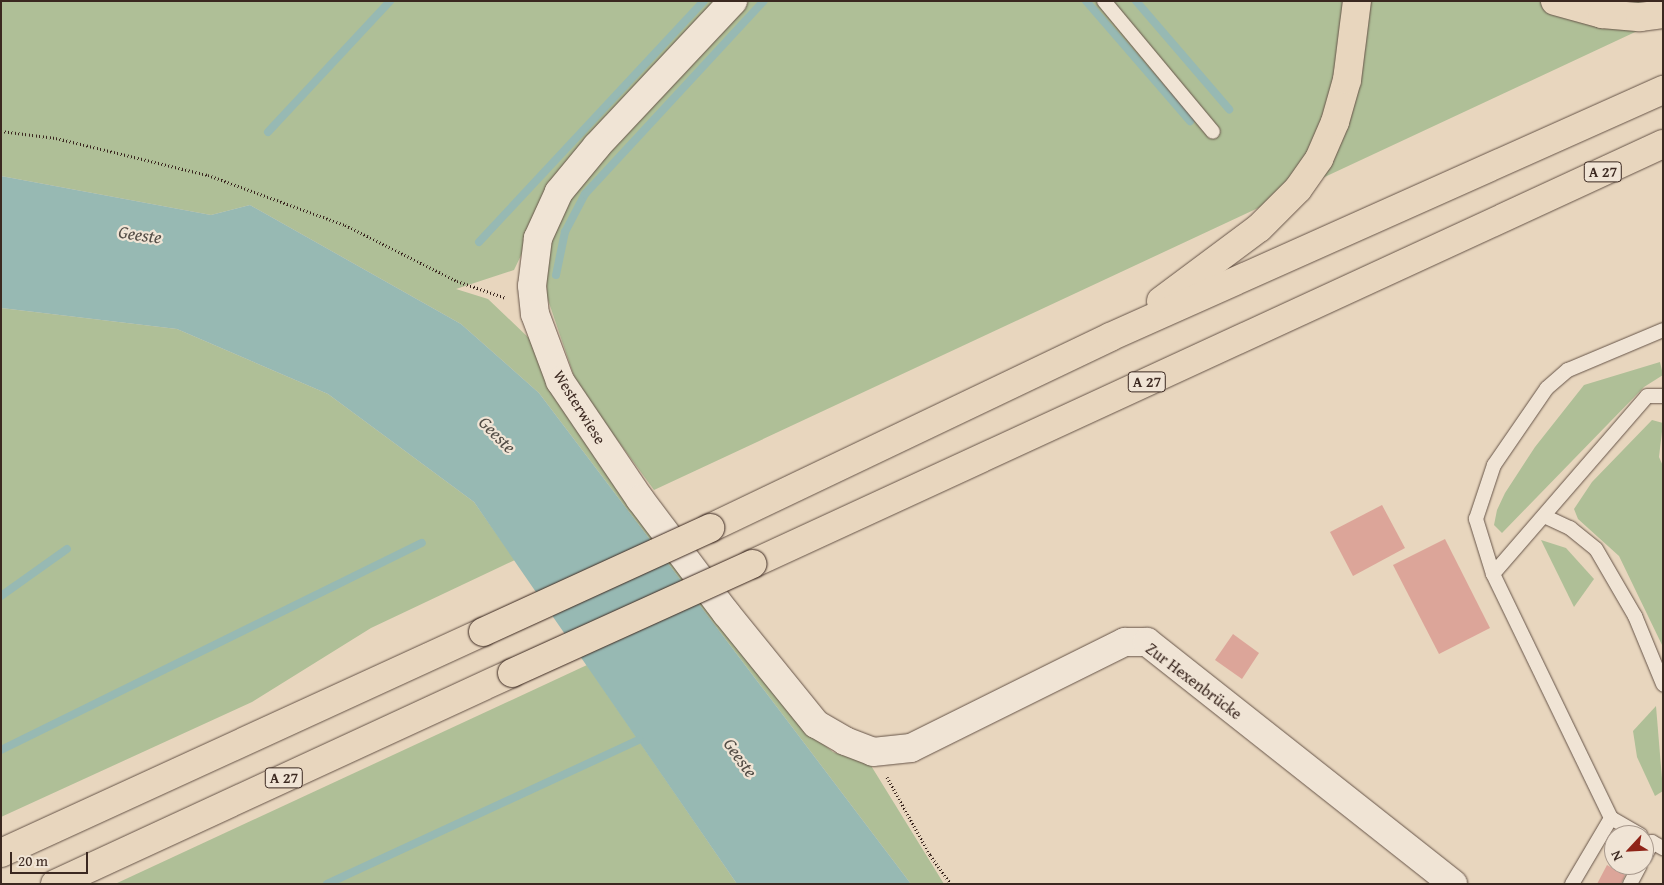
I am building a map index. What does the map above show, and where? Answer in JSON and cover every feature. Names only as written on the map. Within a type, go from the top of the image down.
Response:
[{"type":"highway","points":[[1110,337],[1236,246],[1298,189],[1319,159],[1335,122],[1348,80],[1357,1]]},
{"type":"highway","points":[[1555,1],[1602,14],[1640,17],[1663,14]]},
{"type":"highway","points":[[1,853],[710,528],[1110,337],[1663,90]]},
{"type":"highway","name":"A 27","points":[[55,884],[1663,144]]},
{"type":"highway","points":[[1543,199],[1663,156]]},
{"type":"street","name":"Westerwiese","points":[[732,1],[597,146],[559,192],[538,238],[532,286],[535,314],[560,381],[640,499],[726,613],[816,724],[844,741],[873,752]]},
{"type":"street","name":"Zur Hexenbrücke","points":[[873,752],[911,748],[1124,642],[1147,642],[1453,884]]},
{"type":"lane","points":[[1104,1],[1213,132]]},
{"type":"lane","points":[[1623,825],[1611,818],[1493,574],[1476,519],[1494,465],[1547,388],[1568,370],[1663,330]]},
{"type":"lane","points":[[1493,574],[1647,396],[1663,396]]},
{"type":"lane","points":[[1544,516],[1570,528],[1596,550],[1635,616],[1663,684]]},
{"type":"lane","points":[[1572,884],[1611,818]]},
{"type":"path","points":[[1,131],[56,138],[208,175],[345,225],[457,281],[498,294],[535,314]]},
{"type":"path","points":[[873,752],[930,855],[951,884]]},
{"type":"green space","points":[[1,1],[1663,1],[1663,19],[654,490],[577,385],[547,297],[546,260],[527,243],[514,270],[456,289],[488,299],[532,341],[809,732],[833,752],[870,764],[944,884],[911,884],[539,393],[461,324],[250,205],[211,215],[1,176]]},
{"type":"green space","points":[[1,308],[177,329],[328,394],[474,502],[515,560],[371,628],[252,702],[1,817]]},
{"type":"green space","points":[[1660,362],[1663,375],[1644,387],[1502,533],[1494,525],[1497,510],[1505,493],[1535,447],[1584,385]]},
{"type":"green space","points":[[1652,420],[1663,423],[1659,457],[1663,466],[1663,647],[1619,556],[1578,519],[1574,509],[1592,482]]},
{"type":"green space","points":[[1541,540],[1566,548],[1594,579],[1574,607]]},
{"type":"green space","points":[[587,665],[737,884],[115,884]]},
{"type":"green space","points":[[1656,706],[1663,791],[1655,796],[1637,757],[1633,731]]},
{"type":"water","name":"Geeste","points":[[1,176],[211,215],[250,205],[461,324],[539,393],[911,884],[737,884],[474,502],[328,394],[177,329],[1,308]]},
{"type":"building","points":[[1382,505],[1405,548],[1353,576],[1330,532]]},
{"type":"building","points":[[1445,539],[1490,628],[1439,654],[1393,565]]},
{"type":"building","points":[[1233,634],[1259,653],[1242,679],[1215,660]]},
{"type":"building","points":[[1604,871],[1604,875],[1625,875],[1621,884],[1597,884]]},
{"type":"waterway","points":[[268,132],[390,1]]},
{"type":"waterway","points":[[479,242],[704,1]]},
{"type":"waterway","points":[[556,275],[565,232],[585,194],[764,1]]},
{"type":"waterway","points":[[1086,1],[1190,121]]},
{"type":"waterway","points":[[1136,1],[1229,109]]},
{"type":"waterway","points":[[1,750],[422,543]]},
{"type":"waterway","points":[[1,596],[67,549]]},
{"type":"waterway","points":[[327,884],[639,740]]}]
